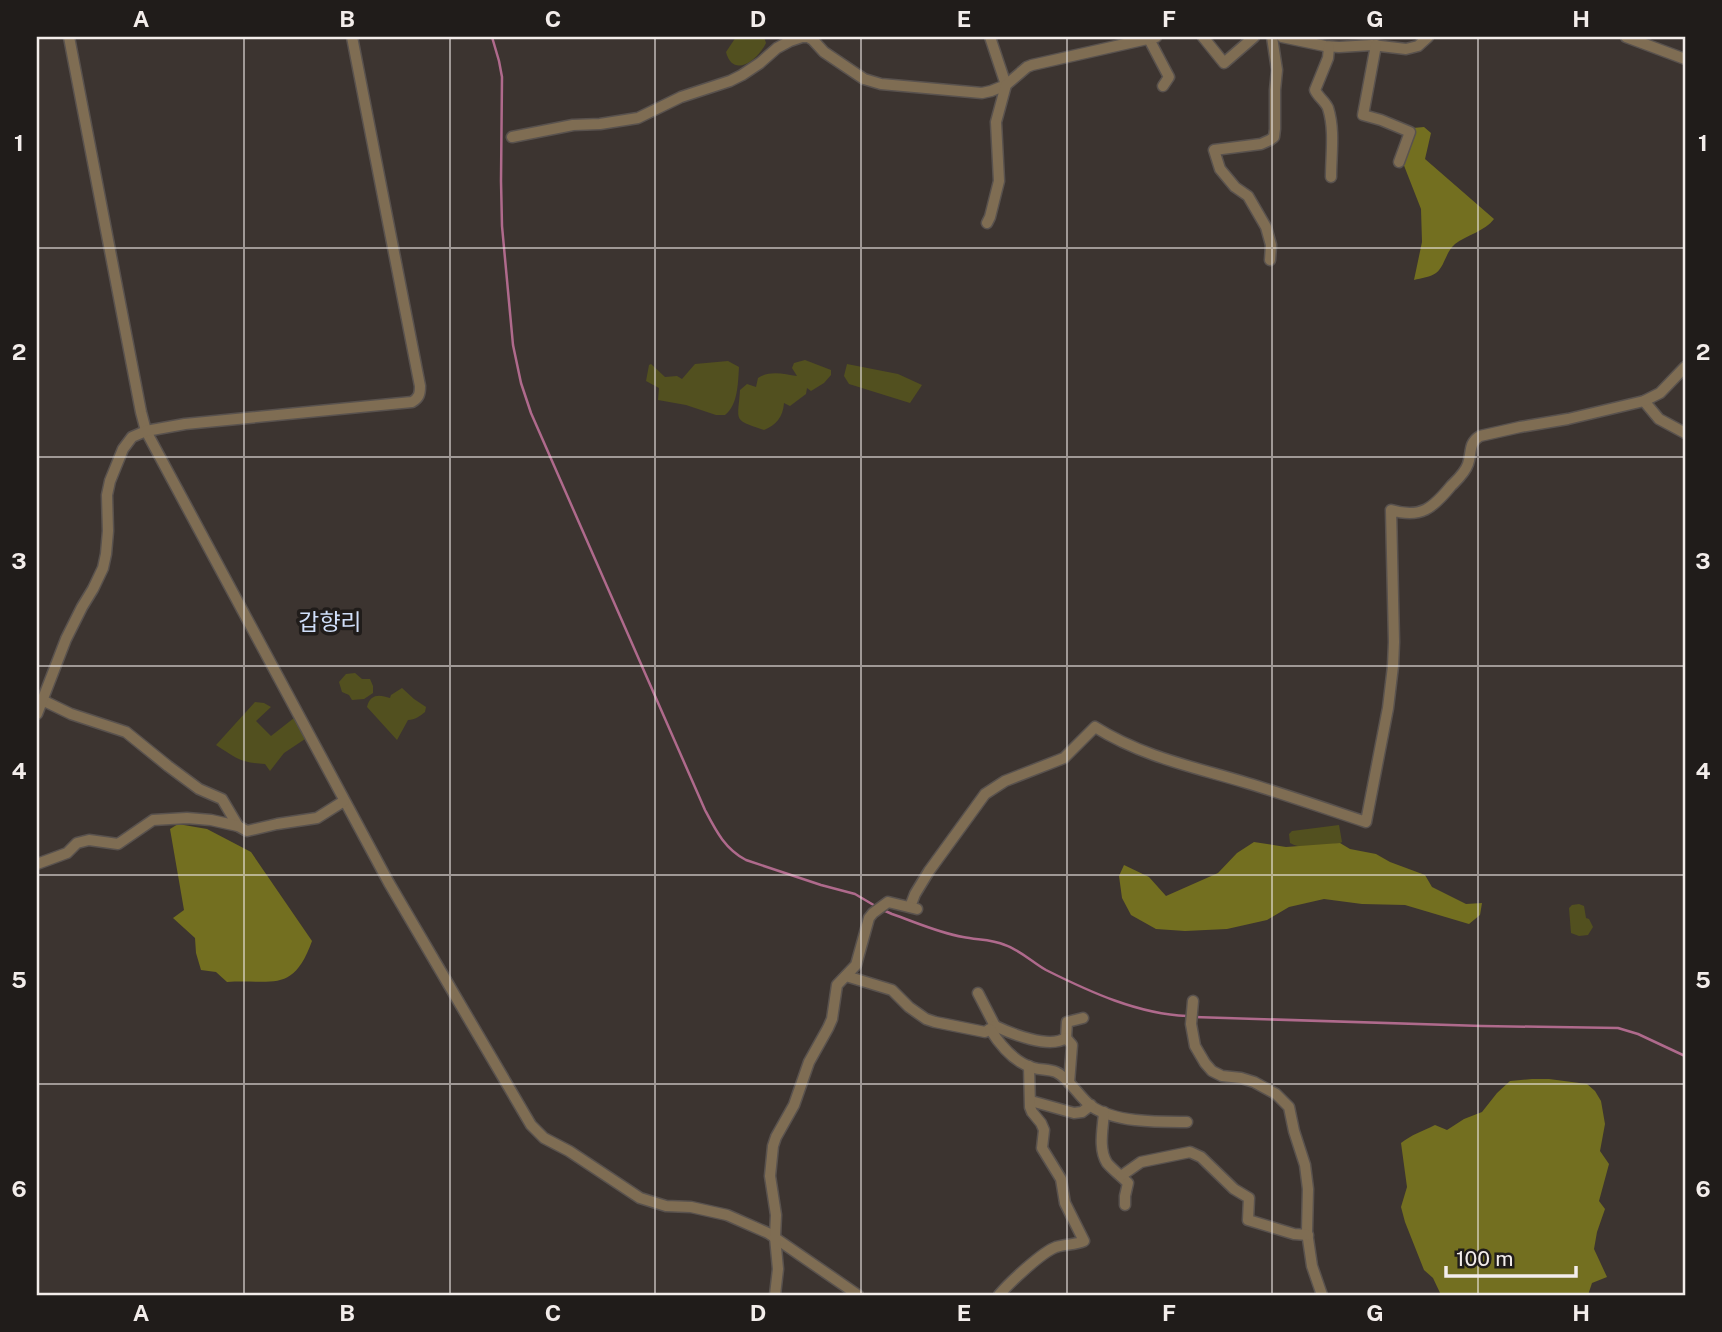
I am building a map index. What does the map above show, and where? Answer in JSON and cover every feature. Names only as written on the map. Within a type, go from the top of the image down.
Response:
[{"type":"street","points":[[69,37],[146,431],[398,899],[534,1129],[640,1198],[666,1206],[727,1215],[775,1237],[858,1295]]},
{"type":"street","points":[[37,713],[66,639],[103,568],[108,531],[107,495],[122,449],[132,437],[146,431],[185,424],[412,402],[420,394],[352,37]]},
{"type":"street","points":[[512,138],[573,125],[638,118],[681,97],[730,81],[760,63],[777,48],[802,37],[813,40],[824,52],[864,79],[881,84],[982,93],[1006,85],[1032,65],[1152,38],[1170,77],[1163,86]]},
{"type":"street","points":[[986,223],[999,181],[996,122],[1006,85],[990,37]]},
{"type":"street","points":[[1203,37],[1224,63],[1254,37]]},
{"type":"street","points":[[1270,260],[1271,245],[1265,227],[1248,196],[1235,187],[1220,169],[1214,150],[1261,144],[1274,137],[1277,70],[1272,37]]},
{"type":"street","points":[[1282,37],[1329,47],[1376,45],[1406,49],[1418,46],[1428,37]]},
{"type":"street","points":[[1626,37],[1685,60]]},
{"type":"street","points":[[1376,45],[1363,115],[1410,132],[1399,162]]},
{"type":"street","points":[[1329,47],[1328,58],[1315,90],[1328,107],[1332,135],[1331,177]]},
{"type":"street","points":[[775,1295],[778,1269],[776,1215],[770,1177],[773,1146],[794,1105],[809,1062],[828,1028],[838,985],[856,965],[866,925],[873,913],[884,903],[891,902],[913,908],[915,894],[929,871],[985,794],[1005,781],[1064,758],[1095,727],[1161,759],[1366,822],[1392,678],[1394,642],[1391,510],[1411,514],[1436,504],[1464,472],[1469,461],[1471,444],[1480,436],[1644,401],[1660,393],[1685,367]]},
{"type":"street","points":[[1644,401],[1659,419],[1685,433]]},
{"type":"street","points":[[42,700],[71,714],[126,732],[199,789],[222,799],[239,826]]},
{"type":"street","points":[[37,864],[67,853],[77,843],[89,840],[118,844],[153,820],[199,819],[239,826],[247,831],[317,818],[344,801]]},
{"type":"street","points":[[846,976],[892,990],[909,1007],[935,1022],[985,1032],[993,1028],[1039,1041],[1059,1041],[1066,1038]]},
{"type":"street","points":[[978,993],[1003,1047],[1029,1066],[1055,1072],[1091,1105],[1104,1112],[1136,1119],[1187,1122]]},
{"type":"street","points":[[1193,1004],[1191,1024],[1195,1046],[1212,1071],[1222,1076],[1241,1077],[1254,1082],[1276,1094],[1289,1107],[1305,1165],[1312,1266],[1322,1295]]},
{"type":"street","points":[[1069,1083],[1072,1045],[1066,1038],[1066,1022],[1083,1018]]},
{"type":"street","points":[[999,1295],[1052,1249],[1084,1241],[1065,1203],[1061,1179],[1042,1148],[1044,1130],[1032,1112],[1029,1066]]},
{"type":"street","points":[[1031,1101],[1074,1112],[1082,1112],[1091,1105]]},
{"type":"street","points":[[1104,1112],[1104,1156],[1108,1164],[1128,1183],[1125,1205]]},
{"type":"street","points":[[1121,1176],[1140,1162],[1190,1152],[1201,1157],[1234,1189],[1249,1198],[1248,1220],[1294,1234],[1308,1235]]},
{"type":"shaded area","points":[[736,37],[764,37],[766,43],[752,60],[740,66],[729,60],[726,52]]},
{"type":"shaded area","points":[[1424,127],[1431,133],[1425,159],[1494,219],[1486,227],[1455,244],[1436,273],[1414,280],[1422,242],[1421,209],[1403,163],[1413,128]]},
{"type":"shaded area","points":[[805,360],[831,370],[831,375],[811,391],[807,388],[806,394],[790,406],[784,403],[775,423],[764,430],[746,424],[739,418],[740,390],[747,384],[756,387],[758,378],[767,374],[797,376],[792,368],[794,363]]},
{"type":"shaded area","points":[[728,361],[739,367],[738,387],[733,406],[725,415],[658,400],[659,388],[646,381],[651,364],[665,377],[677,376],[682,379],[695,364]]},
{"type":"shaded area","points":[[847,364],[898,374],[922,385],[910,403],[849,384],[844,376]]},
{"type":"shaded area","points":[[355,673],[362,679],[370,679],[373,686],[373,693],[364,699],[352,700],[342,692],[339,682],[346,674]]},
{"type":"shaded area","points":[[402,688],[426,707],[421,715],[408,720],[397,740],[367,707],[373,697],[390,698]]},
{"type":"shaded area","points":[[255,702],[271,707],[256,721],[271,736],[294,718],[305,739],[284,753],[270,771],[265,764],[239,759],[216,745]]},
{"type":"shaded area","points":[[178,824],[207,829],[251,852],[312,941],[305,958],[289,976],[269,982],[227,982],[216,972],[201,970],[195,938],[173,918],[184,910],[170,829]]},
{"type":"shaded area","points":[[1339,825],[1340,843],[1308,847],[1290,843],[1289,834],[1292,831]]},
{"type":"shaded area","points":[[1254,842],[1286,847],[1340,843],[1350,849],[1376,854],[1425,875],[1432,887],[1466,904],[1482,903],[1480,915],[1469,924],[1405,905],[1362,904],[1324,899],[1289,907],[1267,920],[1227,929],[1185,931],[1156,929],[1131,915],[1122,898],[1119,876],[1124,865],[1149,877],[1166,896],[1218,873],[1237,853]]},
{"type":"shaded area","points":[[1579,904],[1584,906],[1586,918],[1593,927],[1588,935],[1571,933],[1569,908]]},
{"type":"shaded area","points":[[1532,1079],[1587,1084],[1601,1101],[1605,1124],[1600,1151],[1609,1164],[1599,1201],[1605,1209],[1594,1249],[1607,1277],[1592,1283],[1588,1295],[1441,1295],[1433,1278],[1424,1270],[1401,1207],[1407,1187],[1401,1143],[1435,1125],[1447,1130],[1482,1112],[1510,1081]]},
{"type":"waterway","points":[[492,37],[502,77],[502,226],[513,345],[521,383],[531,413],[705,810],[727,845],[746,860],[855,894],[877,907]]},
{"type":"waterway","points":[[883,910],[945,933],[1000,943],[1046,970],[1115,1001],[1150,1011],[1187,1016]]},
{"type":"waterway","points":[[1194,1017],[1618,1028],[1638,1034],[1685,1056]]},
{"type":"district","name":"갑향리","points":[[330,622]]}]
